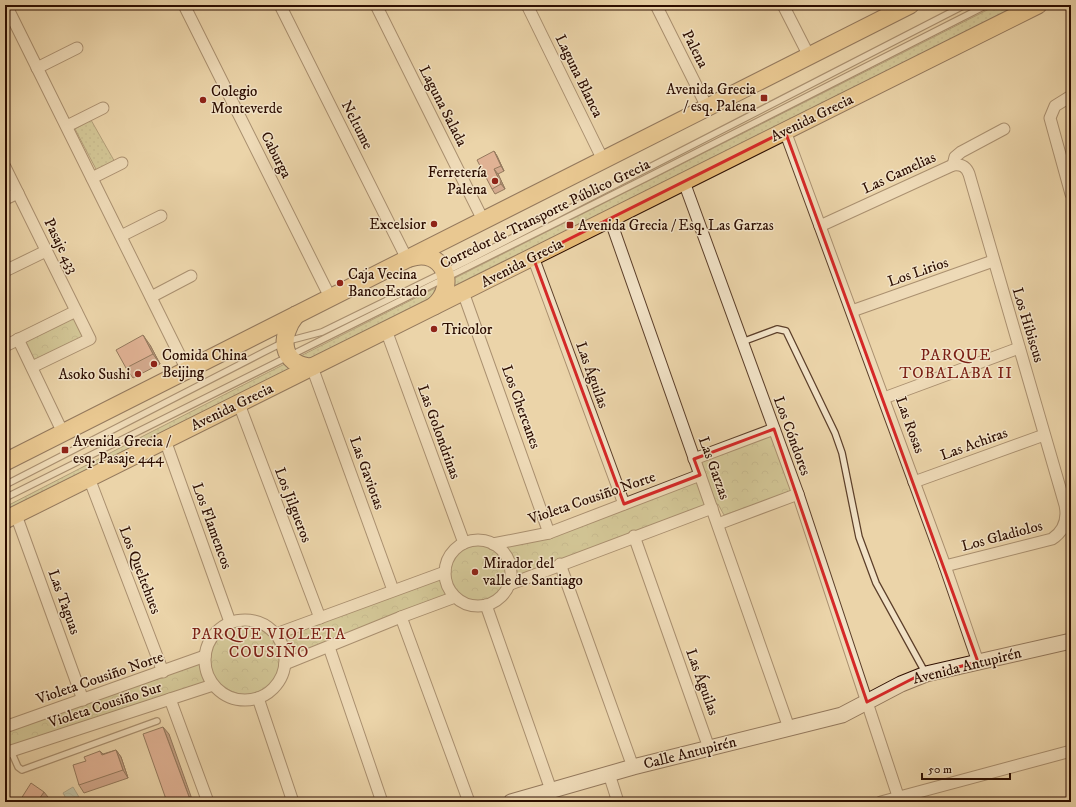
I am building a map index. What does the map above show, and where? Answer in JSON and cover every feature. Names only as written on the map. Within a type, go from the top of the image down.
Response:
[{"type":"main road","points":[[6,460],[63,433],[908,5]]},
{"type":"main road","name":"Avenida Grecia","points":[[10,518],[1038,5]]},
{"type":"main road","points":[[407,259],[417,256],[427,257],[436,262],[445,274],[446,289],[443,296],[434,306],[427,310]]},
{"type":"main road","points":[[296,315],[286,330],[287,349],[299,364],[312,367]]},
{"type":"street","points":[[6,5],[187,370]]},
{"type":"street","name":"Caburga","points":[[184,5],[330,297]]},
{"type":"street","name":"Neltume","points":[[280,5],[407,259]]},
{"type":"street","name":"Laguna Salada","points":[[376,5],[484,220]]},
{"type":"street","name":"Laguna Blanca","points":[[527,5],[603,160]]},
{"type":"street","name":"Palena","points":[[656,5],[707,107]]},
{"type":"street","points":[[783,5],[809,56]]},
{"type":"street","points":[[37,68],[77,48]]},
{"type":"street","points":[[1071,96],[1055,106],[1050,118],[1071,194]]},
{"type":"street","points":[[66,126],[103,108]]},
{"type":"street","name":"Las Camelias","points":[[820,226],[953,165],[955,157],[961,152],[1004,129]]},
{"type":"street","name":"Las Rosas","points":[[785,131],[884,398],[978,662]]},
{"type":"street","points":[[92,178],[122,163]]},
{"type":"street","name":"Los Hibiscus","points":[[953,165],[958,164],[965,167],[969,174],[1065,505]]},
{"type":"street","name":"Pasaje 433","points":[[5,167],[90,338],[32,367]]},
{"type":"street","name":"Los Cóndores","points":[[684,182],[798,494],[899,799]]},
{"type":"street","points":[[5,199],[18,193]]},
{"type":"street","points":[[121,236],[161,216]]},
{"type":"street","name":"Las Garzas","points":[[610,219],[789,728]]},
{"type":"street","points":[[5,271],[46,251]]},
{"type":"street","name":"Las Águilas","points":[[533,257],[624,504]]},
{"type":"street","name":"Los Lirios","points":[[852,311],[993,261]]},
{"type":"street","points":[[151,296],[191,276]]},
{"type":"street","name":"Los Chercanes","points":[[463,292],[549,533]]},
{"type":"street","points":[[5,346],[76,311]]},
{"type":"street","name":"Las Golondrinas","points":[[386,330],[464,543]]},
{"type":"street","points":[[18,339],[63,433]]},
{"type":"street","points":[[884,398],[1019,348]]},
{"type":"street","name":"Las Gaviotas","points":[[312,367],[393,590]]},
{"type":"street","name":"Los Jilgueros","points":[[239,404],[320,618]]},
{"type":"street","points":[[694,459],[774,429]]},
{"type":"street","name":"Las Achiras","points":[[914,482],[1044,435]]},
{"type":"street","name":"Los Flamencos","points":[[165,440],[230,622]]},
{"type":"street","name":"Violeta Cousiño Norte","points":[[493,544],[549,533],[700,476]]},
{"type":"street","name":"Los Queltehues","points":[[89,478],[163,672]]},
{"type":"street","points":[[718,524],[798,494]]},
{"type":"street","name":"Los Gladiolos","points":[[945,566],[1046,541],[1066,534],[1065,505]]},
{"type":"street","points":[[508,584],[712,508]]},
{"type":"street","name":"Las Taguas","points":[[10,518],[83,700]]},
{"type":"street","name":"Las Águilas","points":[[634,536],[709,748]]},
{"type":"street","points":[[484,541],[493,544],[501,550],[510,566],[508,584],[503,594],[495,601],[486,605],[475,606],[464,603],[455,597],[447,585],[445,572],[451,555],[464,543],[484,541]]},
{"type":"street","points":[[560,564],[633,767]]},
{"type":"street","points":[[276,634],[445,572]]},
{"type":"street","points":[[285,664],[455,597]]},
{"type":"street","points":[[486,605],[551,790]]},
{"type":"street","points":[[401,617],[469,802]]},
{"type":"street","points":[[247,619],[263,623],[276,634],[284,648],[285,664],[281,679],[271,691],[258,698],[242,700],[226,696],[213,685],[206,672],[205,656],[213,636],[230,622],[247,619]]},
{"type":"street","name":"Avenida Antupirén","points":[[867,702],[901,684],[926,674],[1071,641]]},
{"type":"street","points":[[329,647],[382,802]]},
{"type":"street","name":"Violeta Cousiño Norte","points":[[5,727],[205,656]]},
{"type":"street","name":"Violeta Cousiño Sur","points":[[8,752],[213,685]]},
{"type":"street","points":[[258,698],[293,802]]},
{"type":"street","points":[[170,699],[208,802]]},
{"type":"street","name":"Calle Antupirén","points":[[511,802],[633,767],[842,715],[867,702]]},
{"type":"street","points":[[881,802],[899,799],[1071,751]]},
{"type":"street","points":[[609,774],[618,802]]},
{"type":"lane","name":"Corredor de Transporte Público Grecia","points":[[5,485],[445,274],[965,5]]},
{"type":"lane","name":"Corredor de Transporte Público Grecia","points":[[5,498],[287,349],[445,274],[987,5]]},
{"type":"lane","points":[[742,342],[777,328],[786,331],[832,426],[842,454],[859,537],[876,583],[926,674]]},
{"type":"lane","points":[[8,752],[19,769],[22,770],[157,721]]},
{"type":"highlighted area","points":[[785,131],[978,662],[914,678],[867,702],[774,429],[694,459],[700,475],[624,504],[533,257]]},
{"type":"green space","points":[[997,5],[1023,5],[288,369],[229,404],[5,516],[5,507]]},
{"type":"green space","points":[[91,120],[116,164],[98,173],[75,129]]},
{"type":"green space","points":[[74,315],[86,338],[34,364],[22,341]]},
{"type":"green space","name":"PARQUE VIOLETA COUSIÑO","points":[[772,432],[794,491],[724,515],[718,504],[504,583],[496,595],[484,601],[472,601],[458,595],[281,664],[270,684],[255,694],[246,695],[237,693],[227,689],[217,682],[5,753],[5,730],[209,657],[216,639],[223,632],[236,625],[251,625],[266,631],[273,636],[448,572],[450,564],[458,553],[469,546],[483,545],[491,547],[705,477],[701,462]]},
{"type":"water","points":[[73,787],[82,802],[68,802],[63,793]]},
{"type":"building","name":"Ferretería Palena","points":[[494,151],[501,166],[494,169],[501,184],[492,189],[477,160]]},
{"type":"building","points":[[143,335],[153,354],[126,368],[116,350]]},
{"type":"building","points":[[163,727],[191,802],[167,802],[143,734]]},
{"type":"building","points":[[116,750],[123,770],[79,785],[73,765],[86,761],[84,757],[100,751],[102,755]]},
{"type":"building","points":[[31,783],[44,792],[37,802],[19,802]]},
{"type":"place","name":"Avenida Grecia / esq. Palena","points":[[764,98]]},
{"type":"place","name":"Colegio Monteverde","points":[[203,100]]},
{"type":"place","name":"Ferretería Palena","points":[[495,181]]},
{"type":"place","name":"Excelsior","points":[[434,224]]},
{"type":"place","name":"Avenida Grecia / Esq. Las Garzas","points":[[570,225]]},
{"type":"place","name":"Caja Vecina BancoEstado","points":[[340,283]]},
{"type":"place","name":"Tricolor","points":[[434,329]]},
{"type":"place","name":"Comida China Beijing","points":[[154,364]]},
{"type":"place","name":"Asoko Sushi","points":[[138,374]]},
{"type":"place","name":"Avenida Grecia / esq. Pasaje 444","points":[[65,450]]},
{"type":"place","name":"Mirador del valle de Santiago","points":[[475,572]]},
{"type":"district","name":"PARQUE TOBALABA II","points":[[956,364]]},
{"type":"district","name":"PARQUE VIOLETA COUSIÑO","points":[[269,643]]}]
